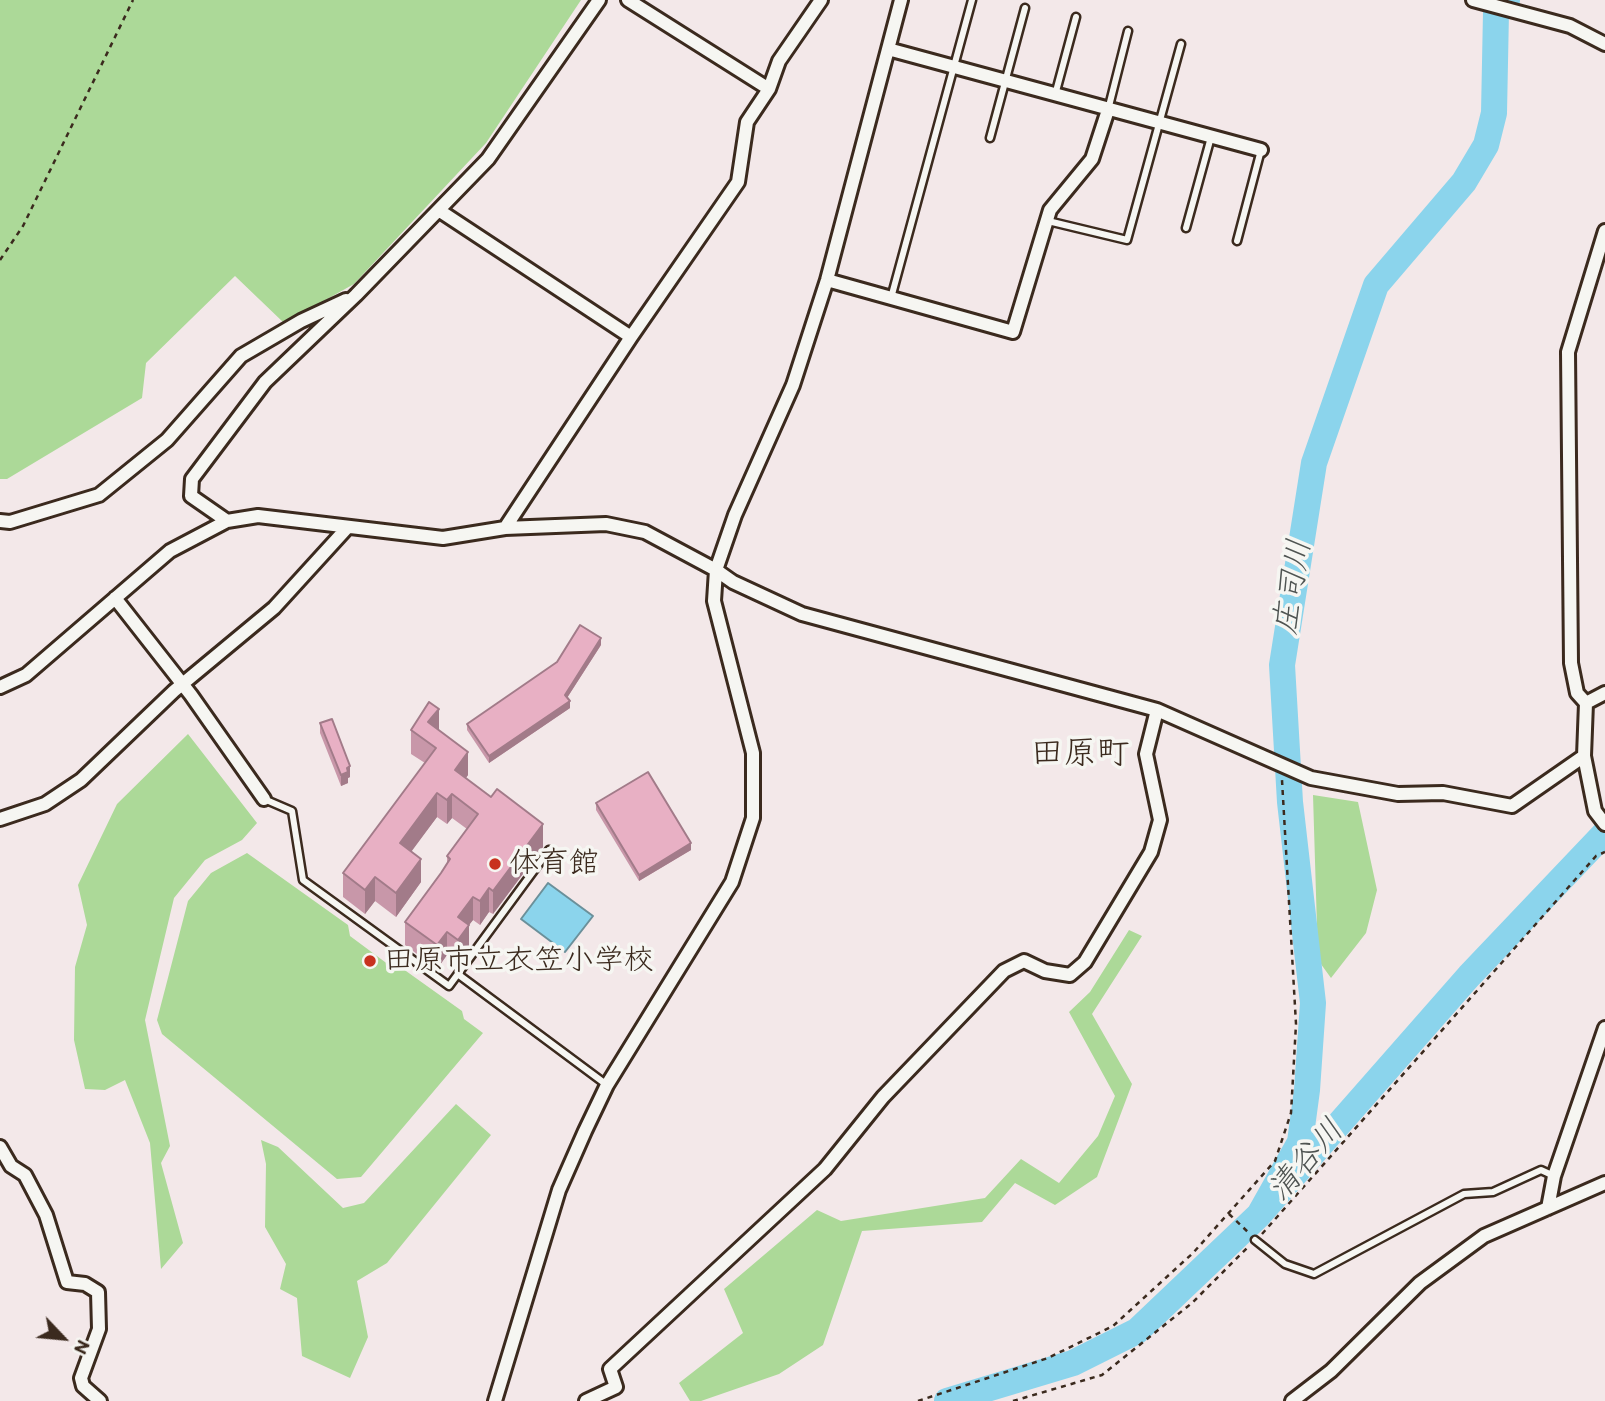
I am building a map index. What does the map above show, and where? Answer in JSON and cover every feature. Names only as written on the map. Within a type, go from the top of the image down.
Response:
[{"type":"street","points":[[226,521],[191,496],[192,480],[265,382],[440,211],[488,159],[599,0]]},
{"type":"street","points":[[628,0],[769,89]]},
{"type":"street","points":[[505,528],[631,337],[738,182],[747,122],[769,89],[779,61],[821,0]]},
{"type":"street","points":[[495,1401],[559,1190],[607,1086],[732,882],[753,818],[753,753],[714,601],[716,570],[735,515],[793,385],[827,280],[901,0]]},
{"type":"street","points":[[1473,0],[1570,26],[1605,44]]},
{"type":"street","points":[[888,49],[1261,150]]},
{"type":"street","points":[[827,280],[1013,332],[1050,210],[1092,159],[1108,110]]},
{"type":"street","points":[[440,211],[631,337]]},
{"type":"street","points":[[1605,231],[1568,352],[1571,663],[1577,693],[1586,703],[1584,756],[1595,811],[1605,824]]},
{"type":"street","points":[[0,520],[10,522],[99,495],[167,440],[241,356],[301,321],[356,295]]},
{"type":"street","points":[[0,687],[26,675],[170,551],[226,521],[258,516],[346,529],[443,538],[505,528],[606,524],[645,532],[716,570],[733,583],[802,614],[1157,710],[1311,778],[1398,794],[1443,793],[1512,806],[1584,756]]},
{"type":"street","points":[[0,819],[45,804],[81,780],[183,685],[274,608],[346,529]]},
{"type":"street","points":[[115,598],[183,685],[264,799]]},
{"type":"street","points":[[1586,703],[1605,693]]},
{"type":"street","points":[[586,1401],[616,1387],[610,1368],[825,1169],[883,1097],[1004,971],[1024,961],[1045,971],[1070,975],[1085,962],[1151,852],[1160,820],[1146,754],[1157,710]]},
{"type":"street","points":[[1548,1208],[1554,1176],[1605,1028]]},
{"type":"street","points":[[0,1147],[10,1166],[25,1175],[46,1215],[68,1282],[85,1284],[98,1292],[99,1329],[81,1378],[83,1387],[100,1401]]},
{"type":"street","points":[[1293,1401],[1331,1371],[1420,1283],[1484,1236],[1605,1183]]},
{"type":"lane","points":[[891,298],[972,0]]},
{"type":"lane","points":[[990,138],[1025,8]]},
{"type":"lane","points":[[1055,95],[1076,17]]},
{"type":"lane","points":[[1108,110],[1128,32]]},
{"type":"lane","points":[[1047,221],[1127,240],[1181,44]]},
{"type":"lane","points":[[1186,228],[1211,137]]},
{"type":"lane","points":[[1237,241],[1261,150]]},
{"type":"lane","points":[[264,799],[292,811],[303,880],[449,986],[549,850]]},
{"type":"lane","points":[[458,975],[607,1086]]},
{"type":"lane","points":[[1255,1240],[1285,1264],[1314,1274],[1464,1194],[1493,1192],[1541,1171],[1554,1176]]},
{"type":"path","points":[[0,260],[23,226],[133,0]]},
{"type":"path","points":[[918,1401],[1048,1358],[1113,1326],[1192,1253],[1275,1161],[1291,1112],[1296,1024],[1281,766]]},
{"type":"path","points":[[1013,1401],[1102,1375],[1192,1303],[1255,1240],[1596,856],[1605,852]]},
{"type":"path","points":[[1229,1213],[1255,1240]]},
{"type":"green space","points":[[0,0],[581,0],[486,143],[354,284],[284,323],[235,276],[146,363],[142,398],[7,479],[0,479]]},
{"type":"green space","points":[[188,734],[257,823],[242,840],[205,860],[174,898],[145,1020],[170,1146],[161,1163],[183,1243],[161,1269],[150,1143],[125,1080],[105,1090],[85,1089],[74,1040],[75,967],[87,925],[78,885],[117,804]]},
{"type":"green space","points":[[1313,795],[1358,802],[1377,890],[1366,933],[1331,978],[1318,960]]},
{"type":"green space","points":[[247,853],[348,925],[350,936],[389,965],[399,966],[462,1011],[464,1019],[483,1033],[361,1177],[337,1179],[162,1034],[157,1020],[188,901],[211,873]]},
{"type":"green space","points":[[1129,930],[1142,936],[1092,1014],[1132,1084],[1097,1177],[1055,1205],[1015,1183],[982,1222],[862,1231],[823,1345],[779,1374],[701,1401],[690,1401],[679,1383],[743,1333],[724,1289],[817,1210],[841,1221],[985,1198],[1021,1159],[1059,1183],[1098,1136],[1115,1096],[1069,1012],[1090,992]]},
{"type":"green space","points":[[456,1104],[491,1135],[387,1263],[357,1281],[368,1337],[350,1378],[302,1356],[297,1298],[280,1289],[286,1264],[265,1227],[266,1164],[261,1140],[278,1147],[343,1208],[364,1203]]},
{"type":"water","points":[[548,883],[593,916],[565,952],[521,919]]},
{"type":"building","points":[[580,625],[601,638],[565,695],[570,701],[489,756],[467,724],[557,662]]},
{"type":"building","points":[[429,702],[439,709],[428,722],[468,752],[455,770],[491,797],[497,789],[543,824],[493,891],[489,888],[480,901],[473,897],[458,917],[469,925],[458,940],[447,932],[437,945],[405,922],[441,873],[450,859],[447,856],[478,814],[452,794],[447,800],[437,793],[400,843],[421,859],[396,893],[375,877],[365,890],[343,873],[436,748],[411,730]]},
{"type":"building","points":[[332,719],[350,766],[347,768],[348,772],[341,775],[320,723]]},
{"type":"building","points":[[648,772],[691,843],[639,875],[596,803]]},
{"type":"waterway","name":"庄司川","points":[[1259,1215],[1300,1142],[1307,1090],[1313,1003],[1290,802],[1282,665],[1314,463],[1376,285],[1464,182],[1486,145],[1494,113],[1496,12],[1507,0]]},
{"type":"waterway","name":"清谷川","points":[[947,1401],[1073,1363],[1137,1331],[1259,1215],[1469,976],[1605,833]]},
{"type":"place","name":"体育館","points":[[495,864]]},
{"type":"place","name":"田原市立衣笠小学校","points":[[370,961]]},
{"type":"district","name":"田原町","points":[[1080,755]]}]
